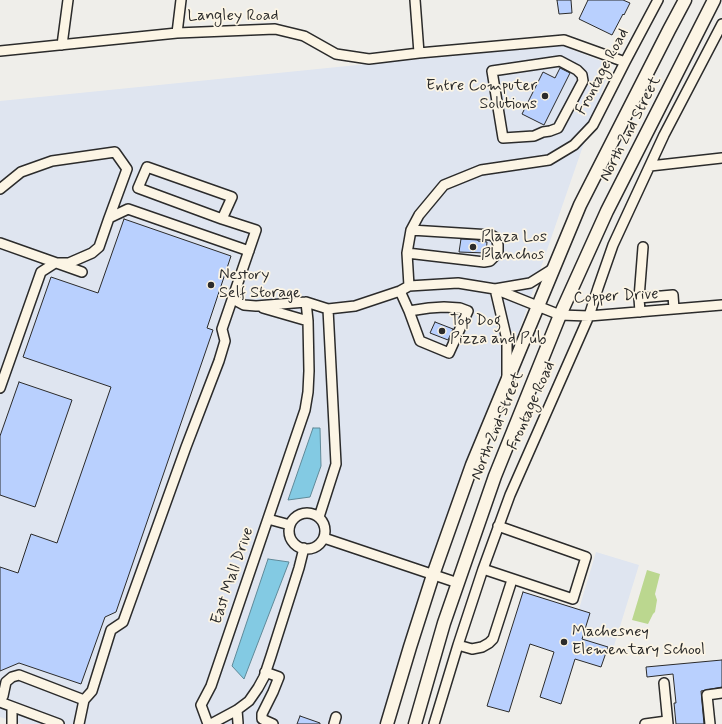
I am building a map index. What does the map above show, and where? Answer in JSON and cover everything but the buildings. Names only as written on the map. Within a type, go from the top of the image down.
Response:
[{"type":"main road","name":"North 2nd Street","points":[[387,724],[433,575],[472,465],[580,205],[665,36],[685,0]]},
{"type":"main road","name":"North 2nd Street","points":[[415,724],[444,623],[495,476],[560,315],[607,211],[714,0]]},
{"type":"street","points":[[62,45],[68,0]]},
{"type":"street","points":[[177,32],[181,0]]},
{"type":"street","points":[[415,0],[419,53]]},
{"type":"street","name":"Frontage Road","points":[[409,286],[407,254],[411,230],[419,215],[444,185],[481,170],[549,160],[574,145],[593,125],[658,0]]},
{"type":"street","name":"Frontage Road","points":[[434,724],[483,569],[510,495],[589,316],[613,245],[664,135],[722,24]]},
{"type":"street","name":"Langley Road","points":[[0,51],[177,32],[275,29],[304,36],[336,54],[368,59],[564,40],[625,62]]},
{"type":"street","points":[[712,42],[722,45]]},
{"type":"street","points":[[560,61],[578,70],[582,75],[583,81],[558,128],[542,132],[534,136],[503,138],[492,70],[540,64],[560,61]]},
{"type":"street","points":[[0,189],[21,172],[52,161],[114,152],[127,169],[108,218],[99,247],[92,253],[69,263],[55,263],[41,272],[0,388]]},
{"type":"street","points":[[650,166],[722,158]]},
{"type":"street","points":[[79,724],[84,700],[92,691],[111,630],[123,622],[186,447],[219,361],[225,341],[222,329],[256,230],[222,219],[138,188],[147,167],[232,198],[222,219]]},
{"type":"street","points":[[108,218],[128,209],[249,250]]},
{"type":"street","points":[[407,254],[484,262],[490,261],[498,252],[496,238],[491,235],[411,230]]},
{"type":"street","points":[[0,243],[82,272]]},
{"type":"street","points":[[640,312],[639,298],[643,247]]},
{"type":"street","points":[[507,380],[507,340],[495,289],[530,283],[554,268]]},
{"type":"street","name":"Copper Drive","points":[[328,309],[355,306],[400,291],[409,286],[458,283],[495,289],[560,315],[589,316],[722,305]]},
{"type":"street","points":[[400,291],[420,341],[449,353],[468,310],[444,307],[409,311]]},
{"type":"street","points":[[639,298],[673,295],[674,309]]},
{"type":"street","points":[[233,299],[244,305],[256,306],[306,302],[328,309],[336,464],[319,517]]},
{"type":"street","name":"East Mall Drive","points":[[208,724],[201,706],[212,686],[305,410],[308,392],[308,321],[306,302]]},
{"type":"street","points":[[256,306],[308,321]]},
{"type":"street","points":[[308,513],[319,517],[325,527],[324,538],[315,547],[310,549],[298,546],[291,537],[290,525],[293,520],[297,516],[308,513]]},
{"type":"street","points":[[268,519],[290,525]]},
{"type":"street","points":[[483,569],[512,580],[573,599],[586,557],[498,526]]},
{"type":"street","points":[[324,538],[458,583]]},
{"type":"street","points":[[211,724],[249,701],[258,688],[265,672],[299,568],[304,548]]},
{"type":"street","points":[[458,646],[472,649],[482,647],[493,639],[512,580]]},
{"type":"street","points":[[265,672],[279,677],[262,714],[262,719],[273,724]]},
{"type":"street","points":[[59,724],[33,719],[0,702],[6,682],[12,677],[19,675],[84,700]]},
{"type":"street","points":[[645,724],[668,723],[664,683]]},
{"type":"street","points":[[710,724],[707,695],[722,693]]},
{"type":"street","points":[[12,707],[12,724]]},
{"type":"street","points":[[236,710],[238,723]]},
{"type":"shaded area","points":[[546,46],[563,46],[611,65],[383,724],[22,724],[0,717],[0,101]]},
{"type":"shaded area","points":[[596,552],[639,565],[613,649],[582,639],[590,613],[579,609]]},
{"type":"green space","points":[[647,570],[660,574],[655,594],[657,600],[655,612],[648,624],[632,620]]},
{"type":"water","points":[[313,428],[320,428],[321,466],[310,497],[288,500]]},
{"type":"water","points":[[268,559],[289,562],[244,679],[232,666]]},
{"type":"place","name":"Entre Computer Solutions","points":[[545,96]]},
{"type":"place","name":"Plaza Los Planchos","points":[[473,247]]},
{"type":"place","name":"Nestory Self Storage","points":[[211,285]]},
{"type":"place","name":"Top Dog Pizza and Pub","points":[[442,331]]},
{"type":"place","name":"Machesney Elementary School","points":[[564,642]]}]
